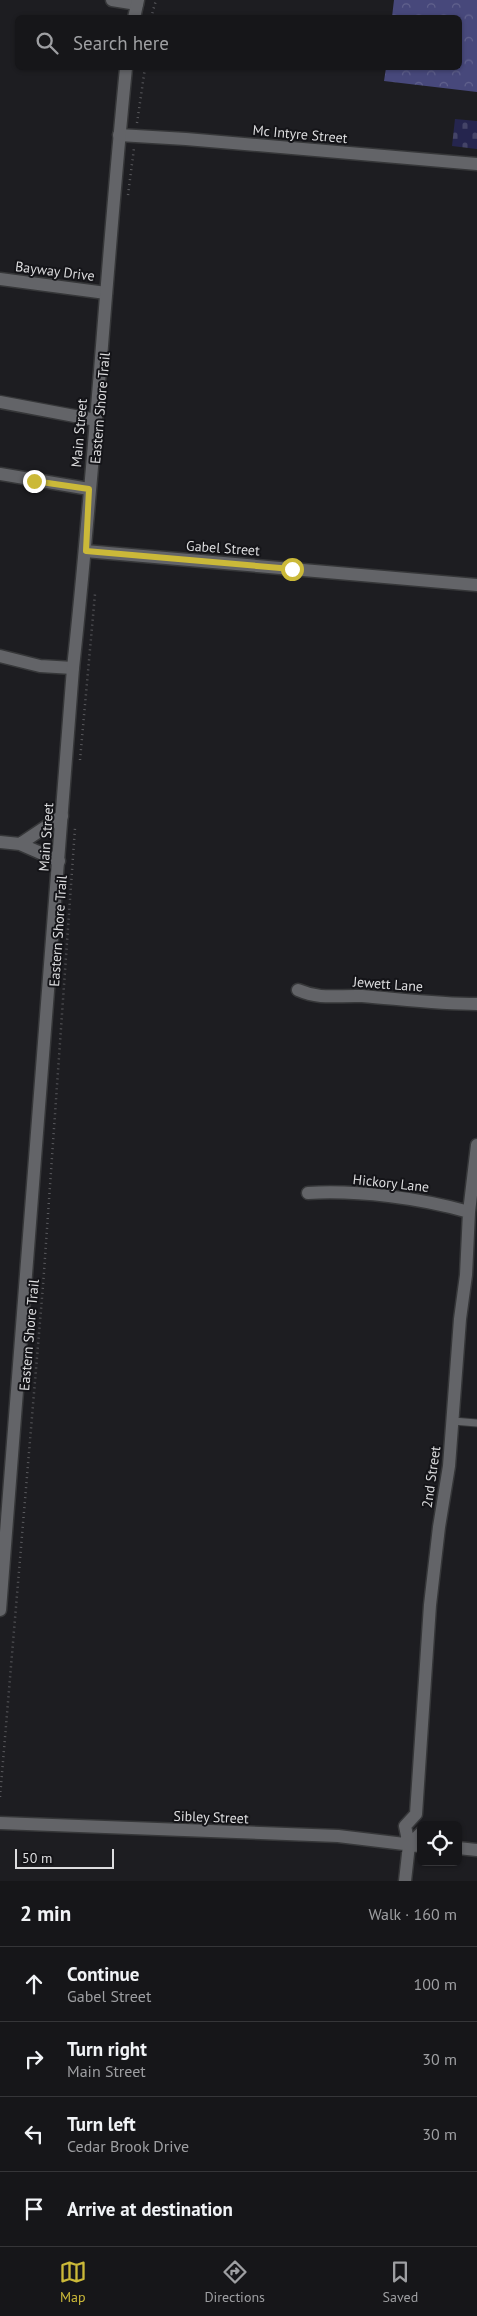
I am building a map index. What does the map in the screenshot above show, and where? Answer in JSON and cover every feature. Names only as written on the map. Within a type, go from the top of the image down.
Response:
[{"type":"street","points":[[112,0],[137,2],[135,15]]},
{"type":"street","name":"Main Street","points":[[0,1610],[73,668],[86,551],[89,489],[126,70]]},
{"type":"street","name":"Mc Intyre Street","points":[[119,135],[477,164]]},
{"type":"street","name":"Bayway Drive","points":[[0,279],[106,293]]},
{"type":"street","points":[[0,402],[96,420]]},
{"type":"street","points":[[0,474],[89,489]]},
{"type":"street","name":"Gabel Street","points":[[86,551],[477,585]]},
{"type":"street","points":[[0,656],[40,666],[73,668]]},
{"type":"street","points":[[20,844],[62,816]]},
{"type":"street","points":[[0,842],[20,844],[59,861]]},
{"type":"street","name":"Jewett Lane","points":[[298,990],[314,997],[358,996],[442,1004],[477,1004]]},
{"type":"street","name":"2nd Street","points":[[405,1881],[415,1845],[405,1826],[419,1819],[430,1605],[453,1421],[460,1319],[472,1276],[469,1212],[477,1144]]},
{"type":"street","name":"Hickory Lane","points":[[308,1193],[350,1193],[434,1202],[469,1212]]},
{"type":"street","name":"Sibley Street","points":[[0,1823],[338,1836],[415,1845]]},
{"type":"street","points":[[462,1848],[477,1850]]},
{"type":"lane","points":[[453,1421],[477,1423]]},
{"type":"path","points":[[152,15],[156,0]]},
{"type":"path","points":[[128,198],[145,70]]},
{"type":"path","points":[[80,765],[95,591]]},
{"type":"path","name":"Eastern Shore Trail","points":[[0,1797],[42,1295],[75,823]]},
{"type":"green space","points":[[394,0],[477,0],[477,92],[384,81],[386,70],[462,70],[462,15],[392,15]]},
{"type":"green space","points":[[455,119],[477,121],[477,149],[452,146]]},
{"type":"route","points":[[34,481],[89,489],[86,551],[292,569]]}]
